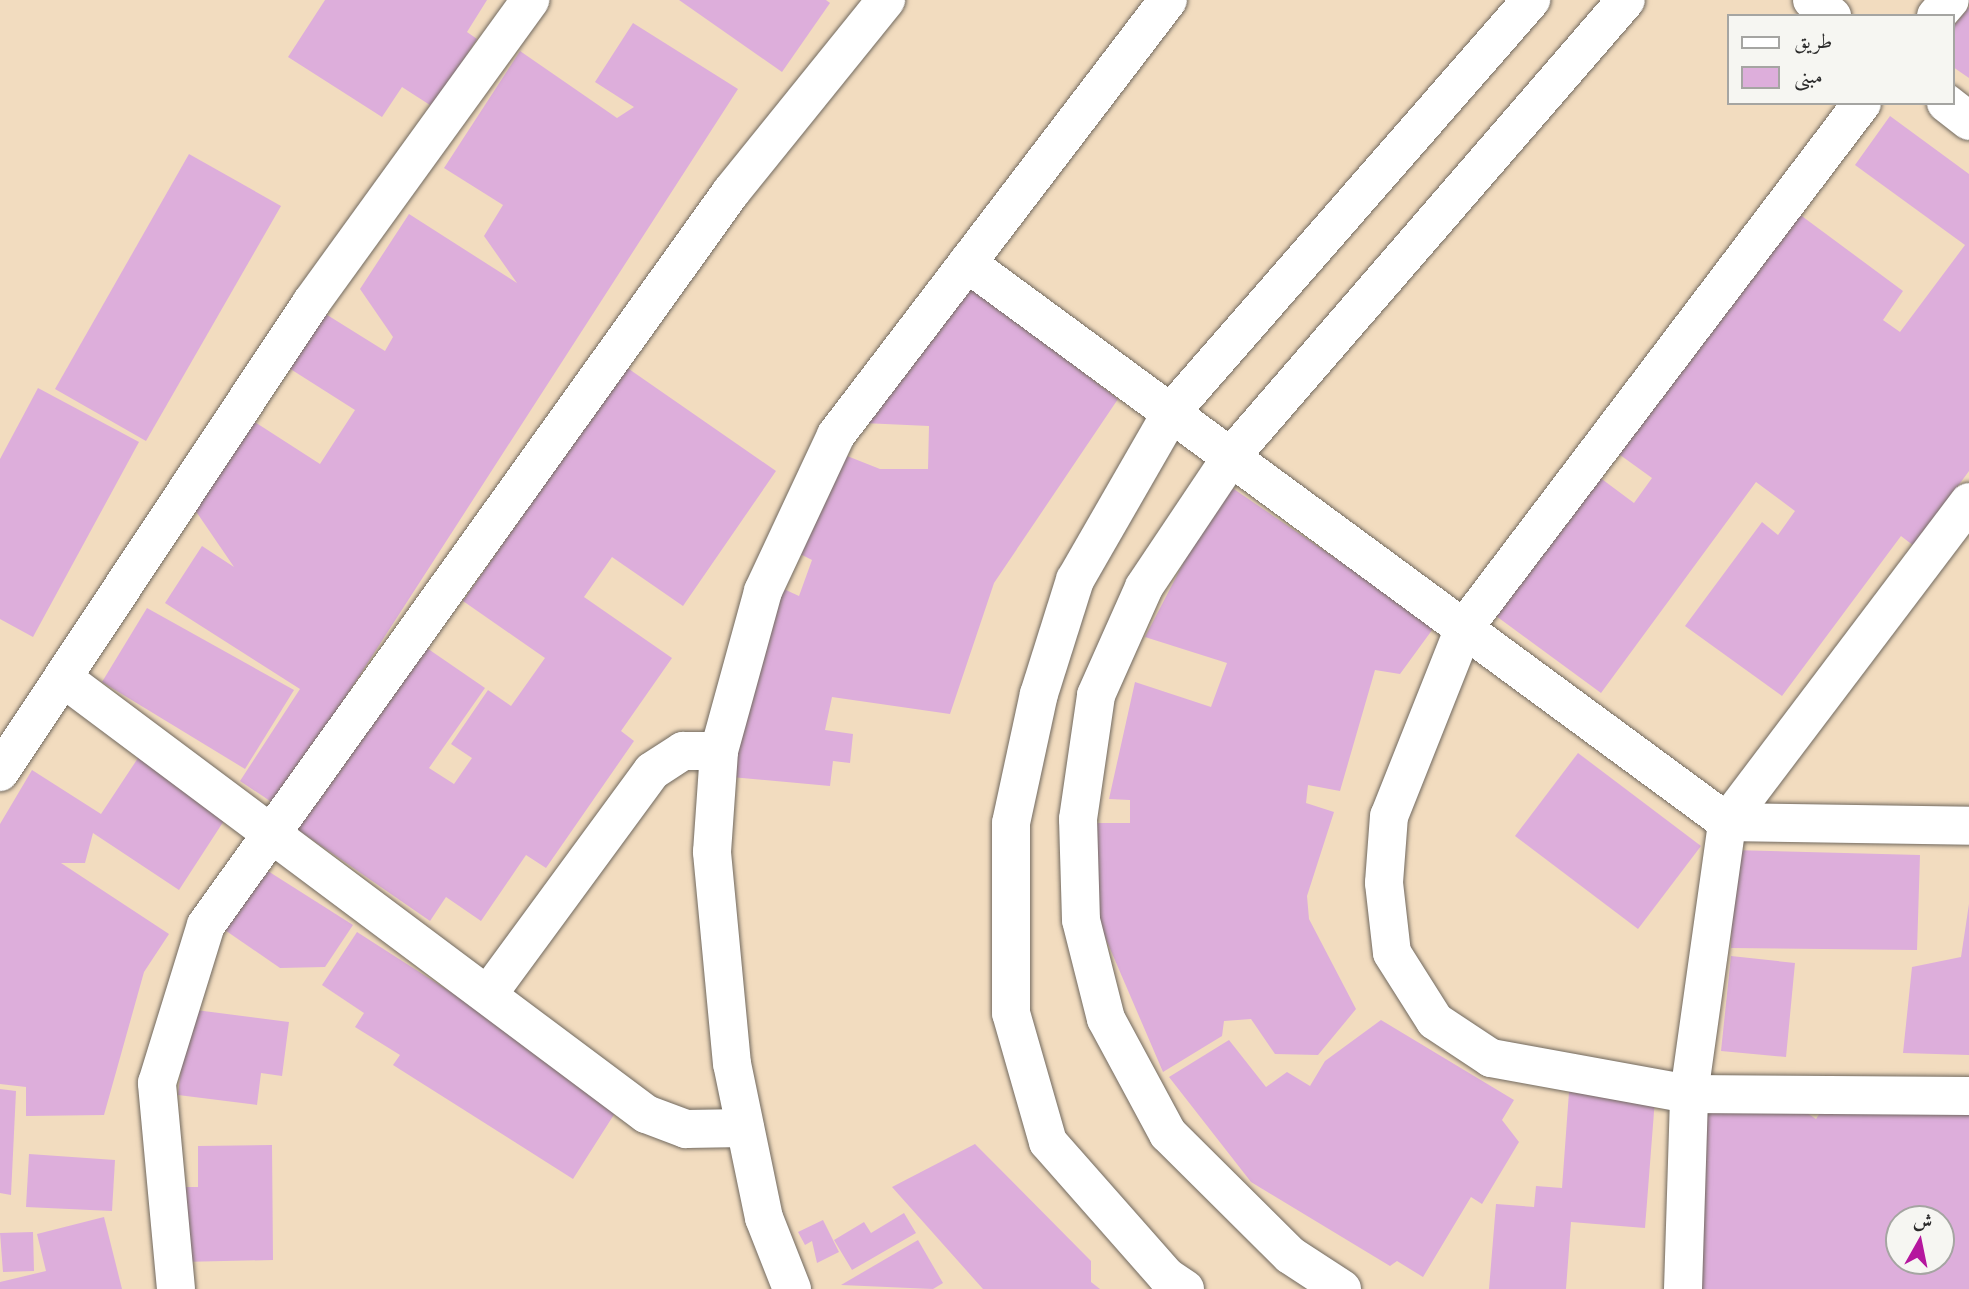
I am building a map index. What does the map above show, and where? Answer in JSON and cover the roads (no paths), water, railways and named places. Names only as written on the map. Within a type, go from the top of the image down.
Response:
[{"type":"street","points":[[0,772],[312,303],[530,0]]},
{"type":"street","points":[[176,1289],[157,1083],[206,925],[731,192],[886,0]]},
{"type":"street","points":[[792,1289],[764,1218],[732,1064],[712,852],[719,751],[763,591],[836,435],[1168,0]]},
{"type":"street","points":[[1185,1289],[1167,1277],[1048,1142],[1011,1013],[1011,823],[1038,694],[1075,580],[1172,411],[1531,0]]},
{"type":"street","points":[[1342,1289],[1290,1255],[1168,1134],[1106,1018],[1081,920],[1078,819],[1096,695],[1144,587],[1233,454],[1626,0]]},
{"type":"street","points":[[1812,0],[1830,14]]},
{"type":"street","points":[[1938,14],[1950,0]]},
{"type":"street","points":[[1860,105],[1464,628],[1389,816],[1384,883],[1392,953],[1435,1021],[1491,1058],[1689,1094],[1969,1096]]},
{"type":"street","points":[[1949,105],[1969,121]]},
{"type":"street","points":[[967,263],[1233,454],[1727,822],[1969,826]]},
{"type":"street","points":[[1683,1289],[1689,1094],[1727,822],[1969,502]]},
{"type":"street","points":[[63,678],[273,830],[646,1114],[686,1129],[745,1128]]},
{"type":"street","points":[[489,993],[652,771],[683,751],[719,751]]}]
